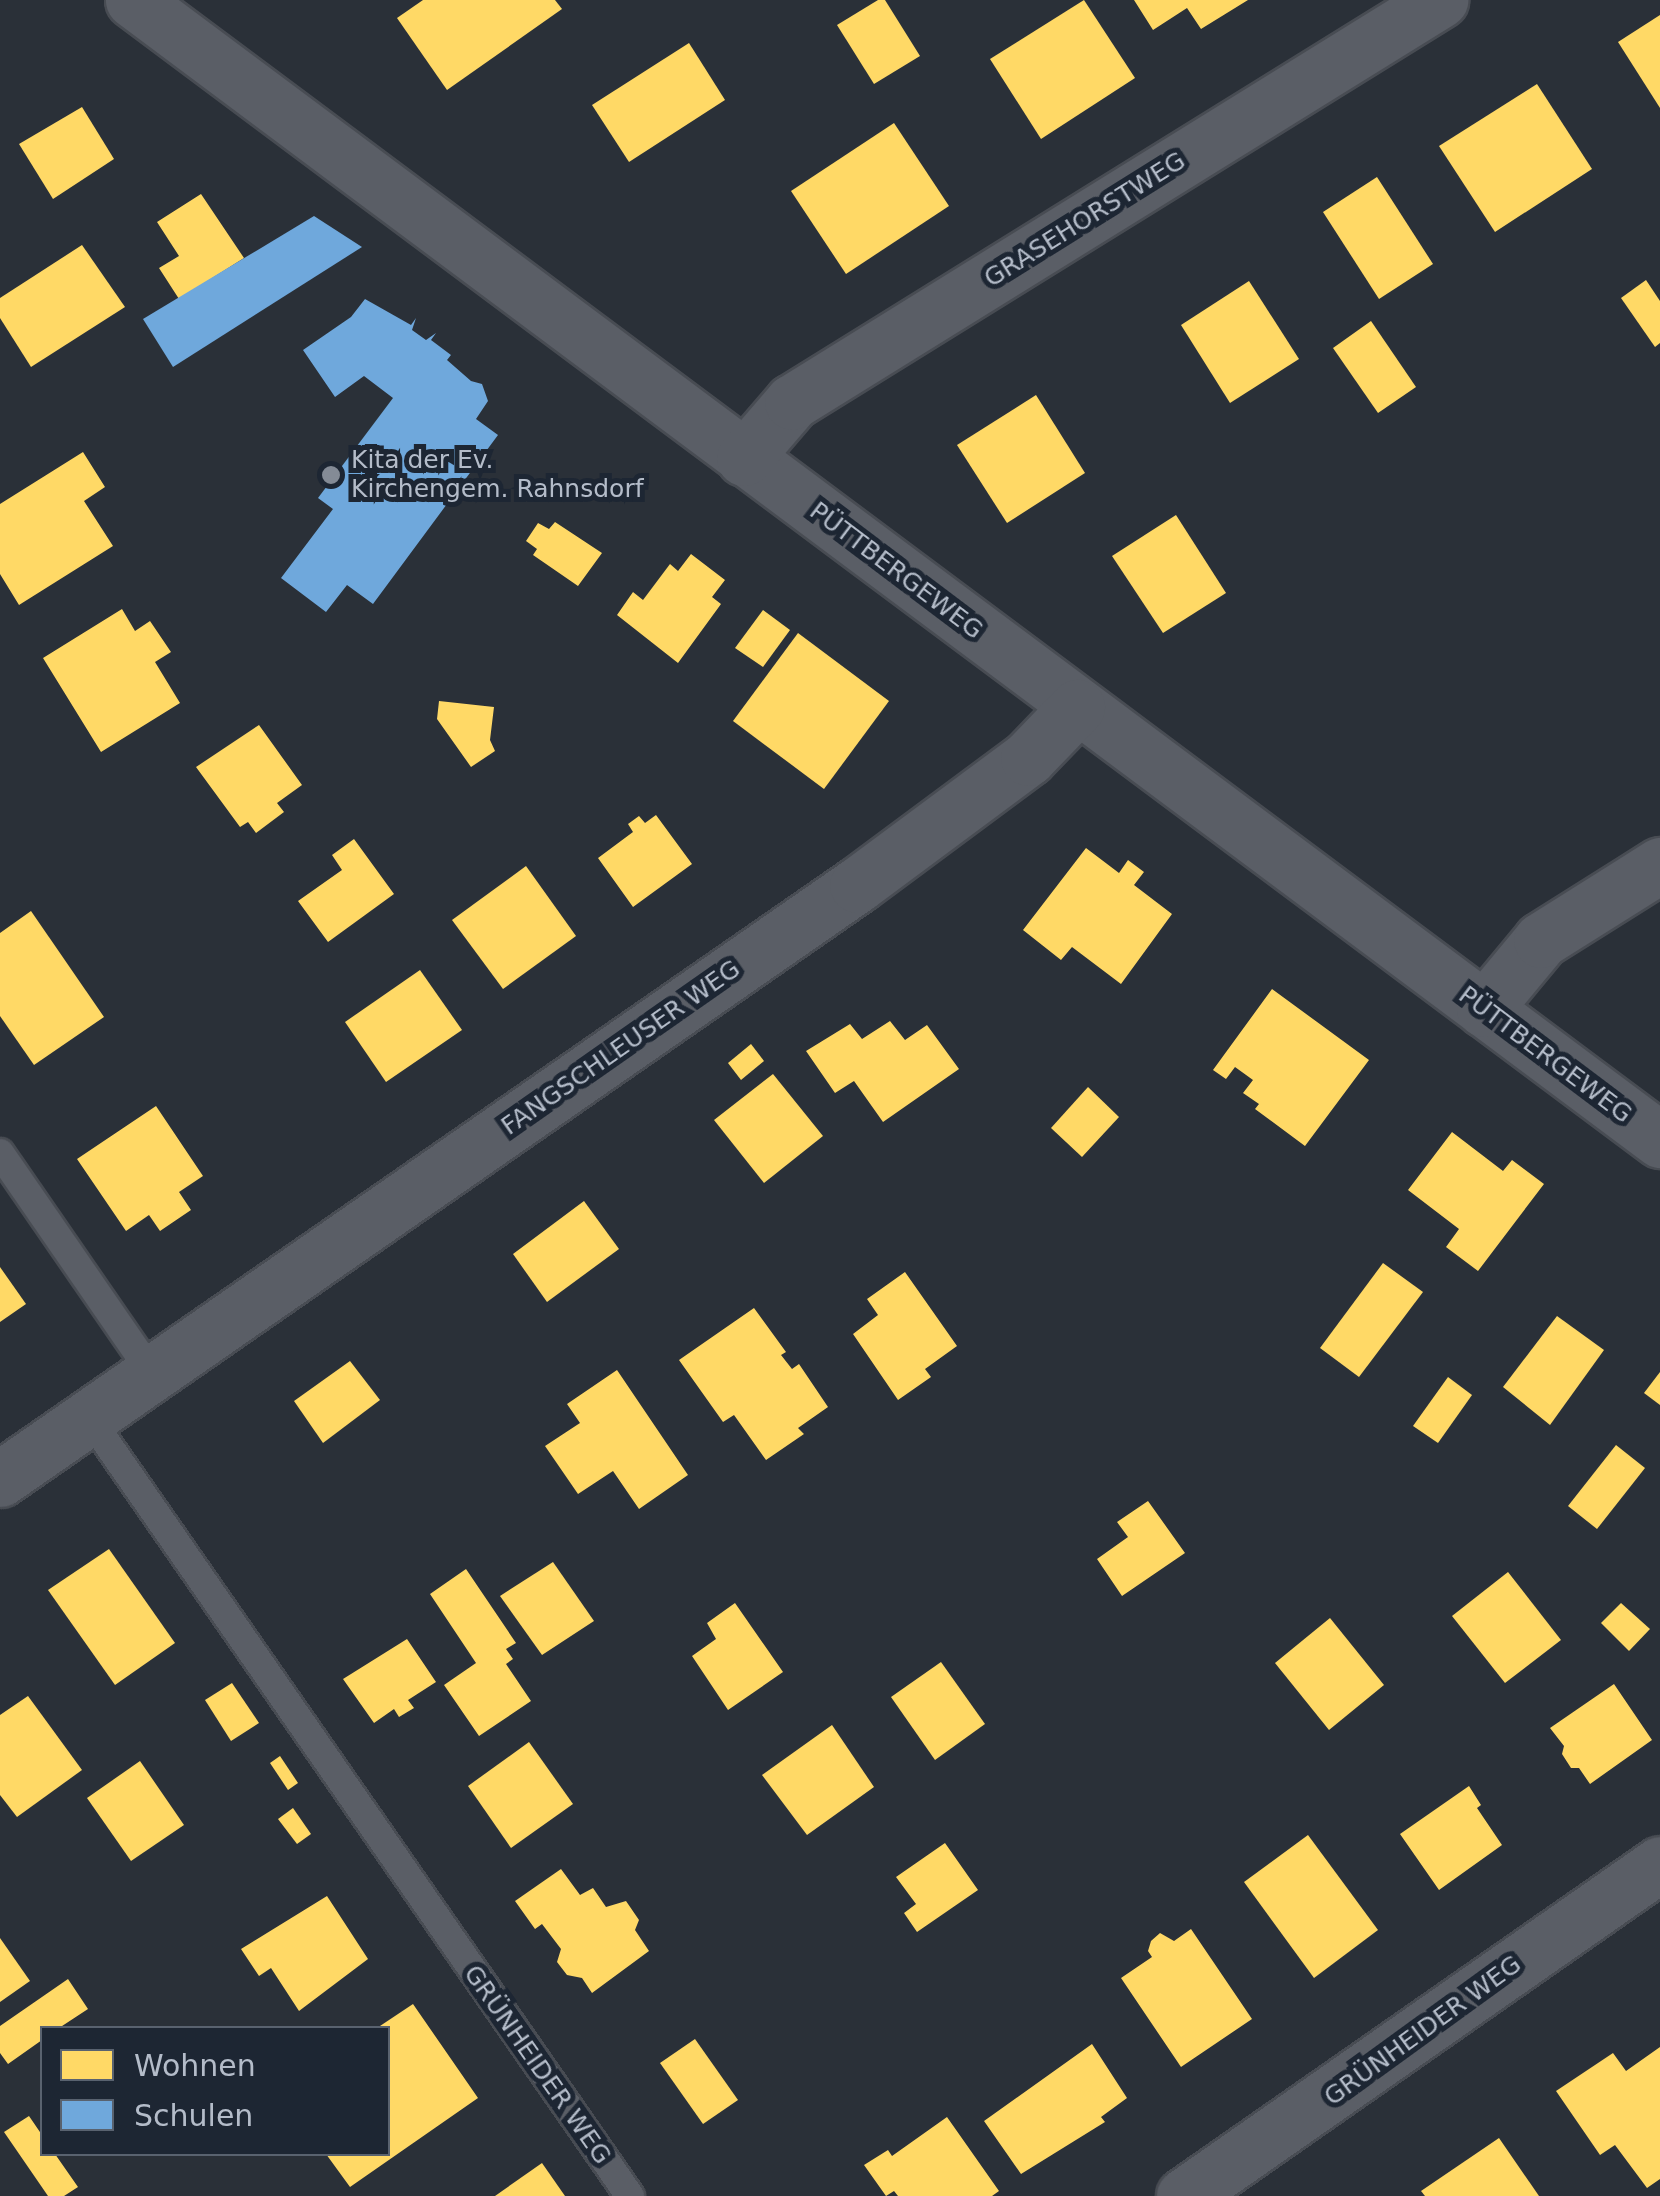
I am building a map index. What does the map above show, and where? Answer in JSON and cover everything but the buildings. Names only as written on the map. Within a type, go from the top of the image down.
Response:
[{"type":"street","name":"PÜTTBERGEWEG","points":[[134,0],[1660,1140]]},
{"type":"street","name":"GRASEHORSTWEG","points":[[744,458],[792,402],[1440,0]]},
{"type":"street","name":"FANGSCHLEUSER WEG","points":[[0,1479],[857,886],[1028,758],[1077,707]]},
{"type":"street","points":[[1484,1009],[1542,940],[1660,865]]},
{"type":"street","name":"GRÜNHEIDER WEG","points":[[1184,2196],[1660,1864]]},
{"type":"lane","points":[[0,1154],[151,1372]]},
{"type":"lane","name":"GRÜNHEIDER WEG","points":[[88,1416],[630,2196]]},
{"type":"place","name":"Kita der Ev. Kirchengem. Rahnsdorf","points":[[331,475]]}]
